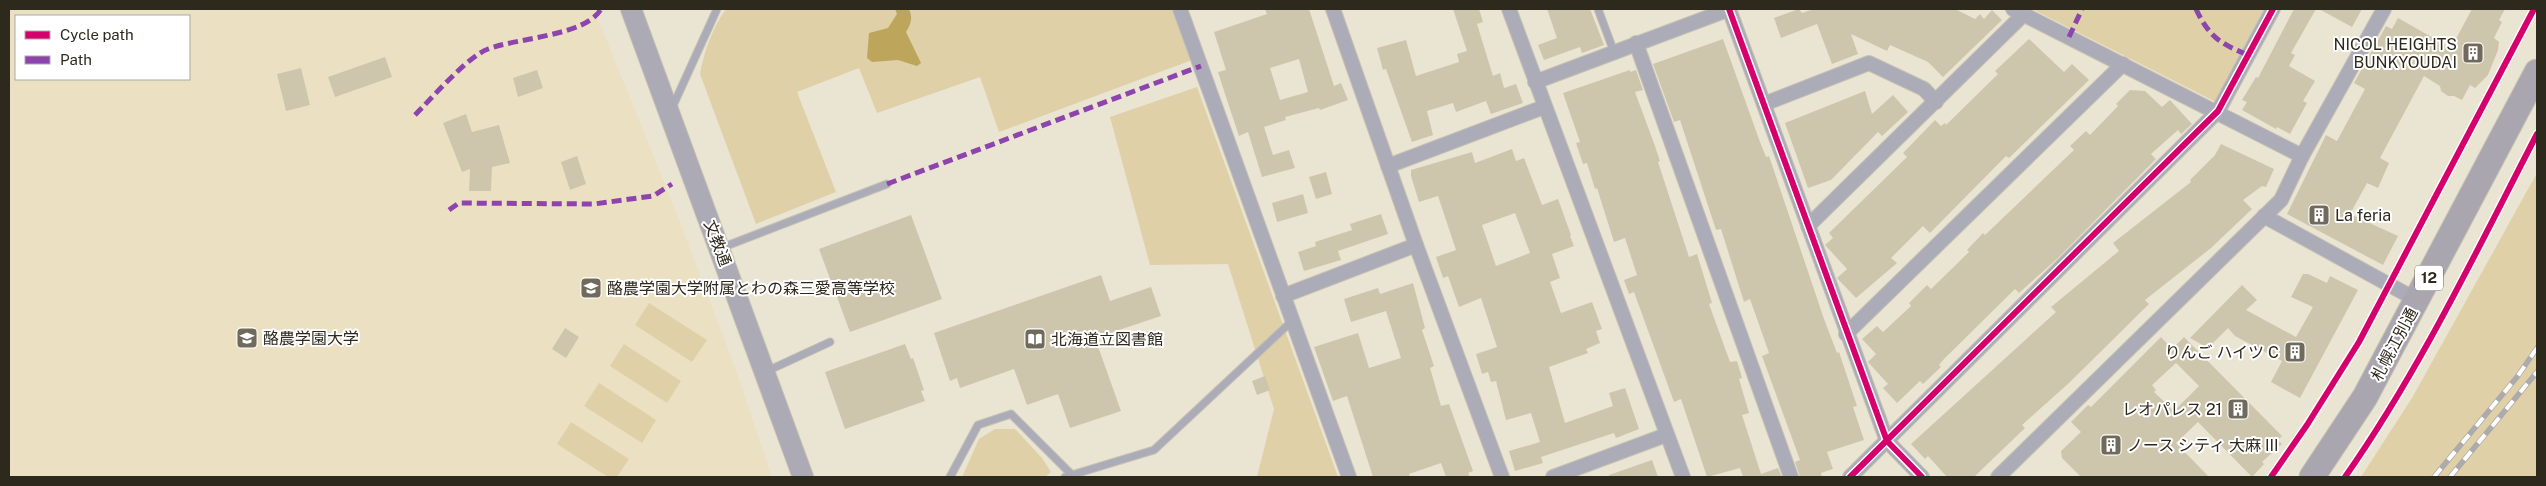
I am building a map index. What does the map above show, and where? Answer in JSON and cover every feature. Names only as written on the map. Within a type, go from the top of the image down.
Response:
[{"type":"highway","name":"札幌江別通","points":[[2312,477],[2365,397],[2537,72]]},
{"type":"street","name":"文教通","points":[[631,9],[668,115],[720,248],[803,477]]},
{"type":"street","points":[[1180,9],[1349,477]]},
{"type":"street","points":[[1333,9],[1416,246],[1502,477]]},
{"type":"street","points":[[1509,9],[1683,477]]},
{"type":"street","points":[[1535,82],[1730,9],[1846,334],[1887,440],[1922,477]]},
{"type":"street","points":[[1850,477],[2218,112],[2272,9]]},
{"type":"street","points":[[1998,477],[2280,200],[2302,156],[2384,9]]},
{"type":"street","points":[[1808,226],[1936,102],[2018,11],[2302,156]]},
{"type":"street","points":[[1636,43],[1791,477]]},
{"type":"street","points":[[1764,104],[1869,63],[1924,89],[1936,102]]},
{"type":"street","points":[[1846,334],[2122,64]]},
{"type":"street","points":[[1388,166],[1544,107]]},
{"type":"street","points":[[2264,216],[2417,300]]},
{"type":"street","points":[[1283,296],[1416,246]]},
{"type":"street","points":[[1553,477],[1666,435]]},
{"type":"lane","points":[[668,115],[717,9]]},
{"type":"lane","points":[[1598,9],[1614,52]]},
{"type":"lane","points":[[720,248],[887,184]]},
{"type":"lane","points":[[950,477],[978,424],[1012,414],[1068,476],[1154,450],[1292,321]]},
{"type":"lane","points":[[765,372],[830,342]]},
{"type":"shaded area","name":"酪農学園大学","points":[[9,9],[594,9],[673,204],[736,370],[772,477],[9,477]]},
{"type":"shaded area","points":[[726,9],[1174,9],[1192,60],[999,132],[980,77],[877,113],[859,68],[797,92],[836,192],[756,224],[700,74],[710,40]]},
{"type":"shaded area","points":[[895,9],[909,9],[911,21],[906,32],[921,63],[917,66],[898,60],[872,62],[867,58],[869,33],[888,28],[897,14]]},
{"type":"shaded area","points":[[2032,9],[2265,9],[2216,102]]},
{"type":"shaded area","points":[[1197,87],[1338,477],[1257,477],[1274,409],[1228,264],[1150,265],[1110,117]]},
{"type":"shaded area","points":[[2537,173],[2537,477],[2361,477],[2412,398]]},
{"type":"shaded area","points":[[649,303],[707,340],[692,362],[635,325]]},
{"type":"shaded area","points":[[624,344],[681,381],[667,403],[610,366]]},
{"type":"shaded area","points":[[599,383],[656,420],[642,443],[584,406]]},
{"type":"shaded area","points":[[571,422],[629,459],[617,477],[608,477],[557,444]]},
{"type":"shaded area","points":[[995,429],[1015,429],[1042,458],[1051,472],[1045,477],[962,477],[979,439]]},
{"type":"building","points":[[1265,9],[1309,9],[1334,86],[1341,83],[1348,100],[1320,110],[1319,108],[1285,117],[1286,120],[1264,127],[1273,155],[1289,150],[1295,168],[1262,177],[1248,132],[1239,136],[1226,97],[1218,72],[1226,70],[1214,32],[1267,14]],"holes":[[[1299,59],[1308,92],[1280,100],[1270,68]]]},
{"type":"building","points":[[1453,9],[1479,9],[1483,22],[1477,24],[1493,76],[1500,73],[1504,88],[1516,84],[1523,103],[1491,114],[1486,101],[1456,112],[1453,103],[1427,111],[1433,135],[1412,142],[1386,69],[1383,70],[1377,48],[1406,40],[1416,76],[1459,62],[1457,54],[1467,51]]},
{"type":"building","points":[[1547,9],[1590,9],[1604,45],[1582,53],[1580,47],[1544,60],[1538,45],[1557,38]]},
{"type":"building","points":[[1799,9],[1802,13],[1814,9],[1955,9],[1975,19],[1980,14],[1984,19],[1992,10],[2002,20],[1943,77],[1928,62],[1890,45],[1887,51],[1851,34],[1858,54],[1832,64],[1817,24],[1781,38],[1774,18]]},
{"type":"building","points":[[2294,9],[2316,9],[2291,53],[2295,55],[2289,66],[2315,81],[2303,101],[2307,103],[2290,134],[2277,127],[2276,129],[2242,110],[2247,102],[2242,100],[2256,77],[2258,78]]},
{"type":"building","points":[[2319,9],[2362,9],[2352,27]]},
{"type":"building","points":[[2472,9],[2505,9],[2499,20],[2502,22],[2494,38],[2499,42],[2498,50],[2488,75],[2475,88],[2470,85],[2462,100],[2454,96],[2448,96],[2441,91],[2440,86],[2424,76],[2380,158],[2389,163],[2378,188],[2367,183],[2350,214],[2398,236],[2383,265],[2287,214],[2326,135],[2337,141],[2365,89],[2354,83],[2386,26],[2392,29],[2398,18],[2451,48]]},
{"type":"building","points":[[1723,39],[1760,142],[1766,157],[1769,156],[1824,319],[1837,353],[1839,352],[1857,406],[1853,407],[1864,440],[1827,452],[1833,469],[1821,473],[1822,477],[1800,477],[1795,462],[1800,460],[1762,356],[1769,353],[1750,299],[1744,302],[1721,229],[1716,230],[1680,120],[1674,122],[1653,64]]},
{"type":"building","points":[[2029,39],[2064,72],[2072,64],[2089,80],[2009,158],[2006,156],[1930,233],[1923,226],[1891,258],[1897,263],[1856,298],[1837,278],[1847,269],[1825,245],[1833,238],[1829,233],[1907,157],[1903,153],[1935,120],[1941,126],[1945,123],[1946,125],[1998,74],[1995,71]]},
{"type":"building","points":[[385,57],[392,77],[335,97],[328,77]]},
{"type":"building","points":[[301,68],[310,105],[286,111],[277,74]]},
{"type":"building","points":[[537,70],[543,88],[518,97],[513,78]]},
{"type":"building","points":[[1630,70],[1630,72],[1636,70],[1643,90],[1635,92],[1660,161],[1658,162],[1689,257],[1697,254],[1712,303],[1709,304],[1730,362],[1737,361],[1742,378],[1739,379],[1749,413],[1742,415],[1761,474],[1778,468],[1782,477],[1743,477],[1740,468],[1707,477],[1681,399],[1674,402],[1634,292],[1629,294],[1624,280],[1637,275],[1625,238],[1614,242],[1597,188],[1595,189],[1587,163],[1583,164],[1576,143],[1580,142],[1563,93]]},
{"type":"building","points":[[2130,90],[2145,91],[2162,107],[2170,100],[2192,124],[2181,134],[2178,130],[2151,154],[2156,159],[2058,258],[2019,293],[2015,289],[1944,359],[1939,365],[1941,367],[1923,384],[1920,381],[1897,403],[1883,388],[1888,384],[1868,362],[1876,354],[1862,339],[1877,326],[1883,332],[1911,306],[1909,303],[1927,285],[1931,289],[1969,252],[1967,250],[1983,233],[1985,235],[2074,150],[2070,146],[2086,131],[2090,135],[2118,106],[2116,104]]},
{"type":"building","points":[[1865,91],[1872,114],[1893,95],[1908,112],[1882,136],[1878,132],[1831,180],[1808,188],[1785,123]]},
{"type":"building","points":[[466,114],[472,132],[499,125],[510,163],[492,167],[491,191],[469,191],[470,169],[462,172],[443,123]]},
{"type":"building","points":[[2221,144],[2274,169],[2266,187],[2262,186],[2243,200],[2252,209],[2211,248],[2145,300],[2149,304],[2069,383],[2022,425],[2025,428],[1974,477],[1947,477],[1928,456],[1925,459],[1911,444],[2056,312],[2051,307],[2119,251],[2113,243],[2191,182],[2190,180],[2215,155]]},
{"type":"building","points":[[1512,149],[1516,161],[1524,158],[1542,205],[1558,199],[1571,235],[1574,246],[1552,254],[1560,278],[1550,282],[1561,313],[1592,302],[1602,329],[1596,331],[1600,343],[1586,349],[1588,353],[1549,367],[1565,423],[1613,406],[1609,393],[1625,388],[1639,429],[1616,438],[1614,433],[1541,457],[1543,463],[1515,471],[1509,451],[1540,442],[1531,413],[1506,420],[1496,381],[1491,382],[1488,372],[1482,374],[1476,354],[1497,347],[1481,298],[1459,307],[1448,276],[1443,278],[1436,257],[1456,250],[1438,196],[1419,202],[1411,176],[1411,170],[1472,152],[1475,163]],"holes":[[[1515,213],[1530,253],[1496,266],[1482,225]]]},
{"type":"building","points":[[577,156],[586,184],[570,190],[561,162]]},
{"type":"building","points":[[1326,172],[1332,194],[1316,199],[1309,177]]},
{"type":"building","points":[[1303,194],[1308,213],[1277,222],[1272,203]]},
{"type":"building","points":[[1381,214],[1388,234],[1338,251],[1341,260],[1304,271],[1298,252],[1316,246],[1315,242],[1352,230],[1350,224]]},
{"type":"building","points":[[911,215],[942,299],[850,332],[819,249]]},
{"type":"building","points":[[2303,274],[2308,274],[2327,283],[2330,276],[2358,290],[2300,398],[2271,382],[2282,361],[2235,336],[2228,328],[2208,348],[2190,338],[2242,285],[2257,300],[2246,310],[2296,337],[2313,307],[2291,297]]},
{"type":"building","points":[[1101,275],[1110,301],[1151,287],[1161,316],[1095,338],[1121,411],[1070,428],[1058,394],[1027,405],[1014,369],[960,388],[957,378],[950,381],[934,333]]},
{"type":"building","points":[[1413,283],[1425,328],[1422,330],[1434,366],[1430,368],[1441,406],[1449,404],[1473,471],[1468,473],[1470,477],[1446,477],[1441,463],[1409,474],[1410,477],[1373,477],[1347,396],[1333,401],[1314,347],[1358,333],[1369,368],[1401,358],[1386,311],[1351,322],[1344,299],[1378,288],[1380,294]]},
{"type":"building","points":[[565,328],[579,337],[566,358],[552,349]]},
{"type":"building","points":[[2161,337],[2172,349],[2184,337],[2282,436],[2278,440],[2282,444],[2262,462],[2264,464],[2252,477],[2198,422],[2176,443],[2209,477],[2081,477],[2062,458],[2061,451],[2081,432],[2071,422],[2088,405],[2091,407]],"holes":[[[2176,363],[2199,386],[2174,411],[2154,392],[2156,390],[2152,385]]]},
{"type":"building","points":[[905,344],[911,359],[913,358],[924,390],[921,391],[925,401],[845,429],[825,372]]},
{"type":"building","points":[[1265,376],[1270,390],[1257,395],[1252,381]]},
{"type":"building","points":[[1652,460],[1658,477],[1609,477],[1609,475]]},
{"type":"railway","points":[[2434,477],[2517,377],[2537,348]]},
{"type":"railway","points":[[2450,477],[2537,372]]},
{"type":"marked path","points":[[415,115],[460,69],[480,53],[500,45],[566,31],[593,18],[601,9]]},
{"type":"marked path","points":[[2069,37],[2082,9]]},
{"type":"marked path","points":[[2196,9],[2211,33],[2223,43],[2248,55]]},
{"type":"marked path","points":[[887,184],[1201,66]]},
{"type":"marked path","points":[[449,210],[459,203],[594,204],[653,196],[672,184]]},
{"type":"cycle path","points":[[1729,9],[1887,441],[1922,477]]},
{"type":"cycle path","points":[[1850,477],[2218,111],[2273,9]]},
{"type":"cycle path","points":[[2271,477],[2307,425],[2359,342],[2534,9]]},
{"type":"cycle path","points":[[2345,477],[2398,395],[2423,352],[2537,134]]},
{"type":"place","name":"NICOL HEIGHTS BUNKYOUDAI","points":[[2473,53]]},
{"type":"place","name":"La feria","points":[[2319,215]]},
{"type":"place","name":"酪農学園大学附属とわの森三愛高等学校","points":[[591,288]]},
{"type":"place","name":"酪農学園大学","points":[[247,338]]},
{"type":"place","name":"北海道立図書館","points":[[1035,339]]},
{"type":"place","name":"りんご ハイツ C","points":[[2295,352]]},
{"type":"place","name":"レオパレス 21","points":[[2238,409]]},
{"type":"place","name":"ノース シティ 大麻 III","points":[[2111,445]]}]
